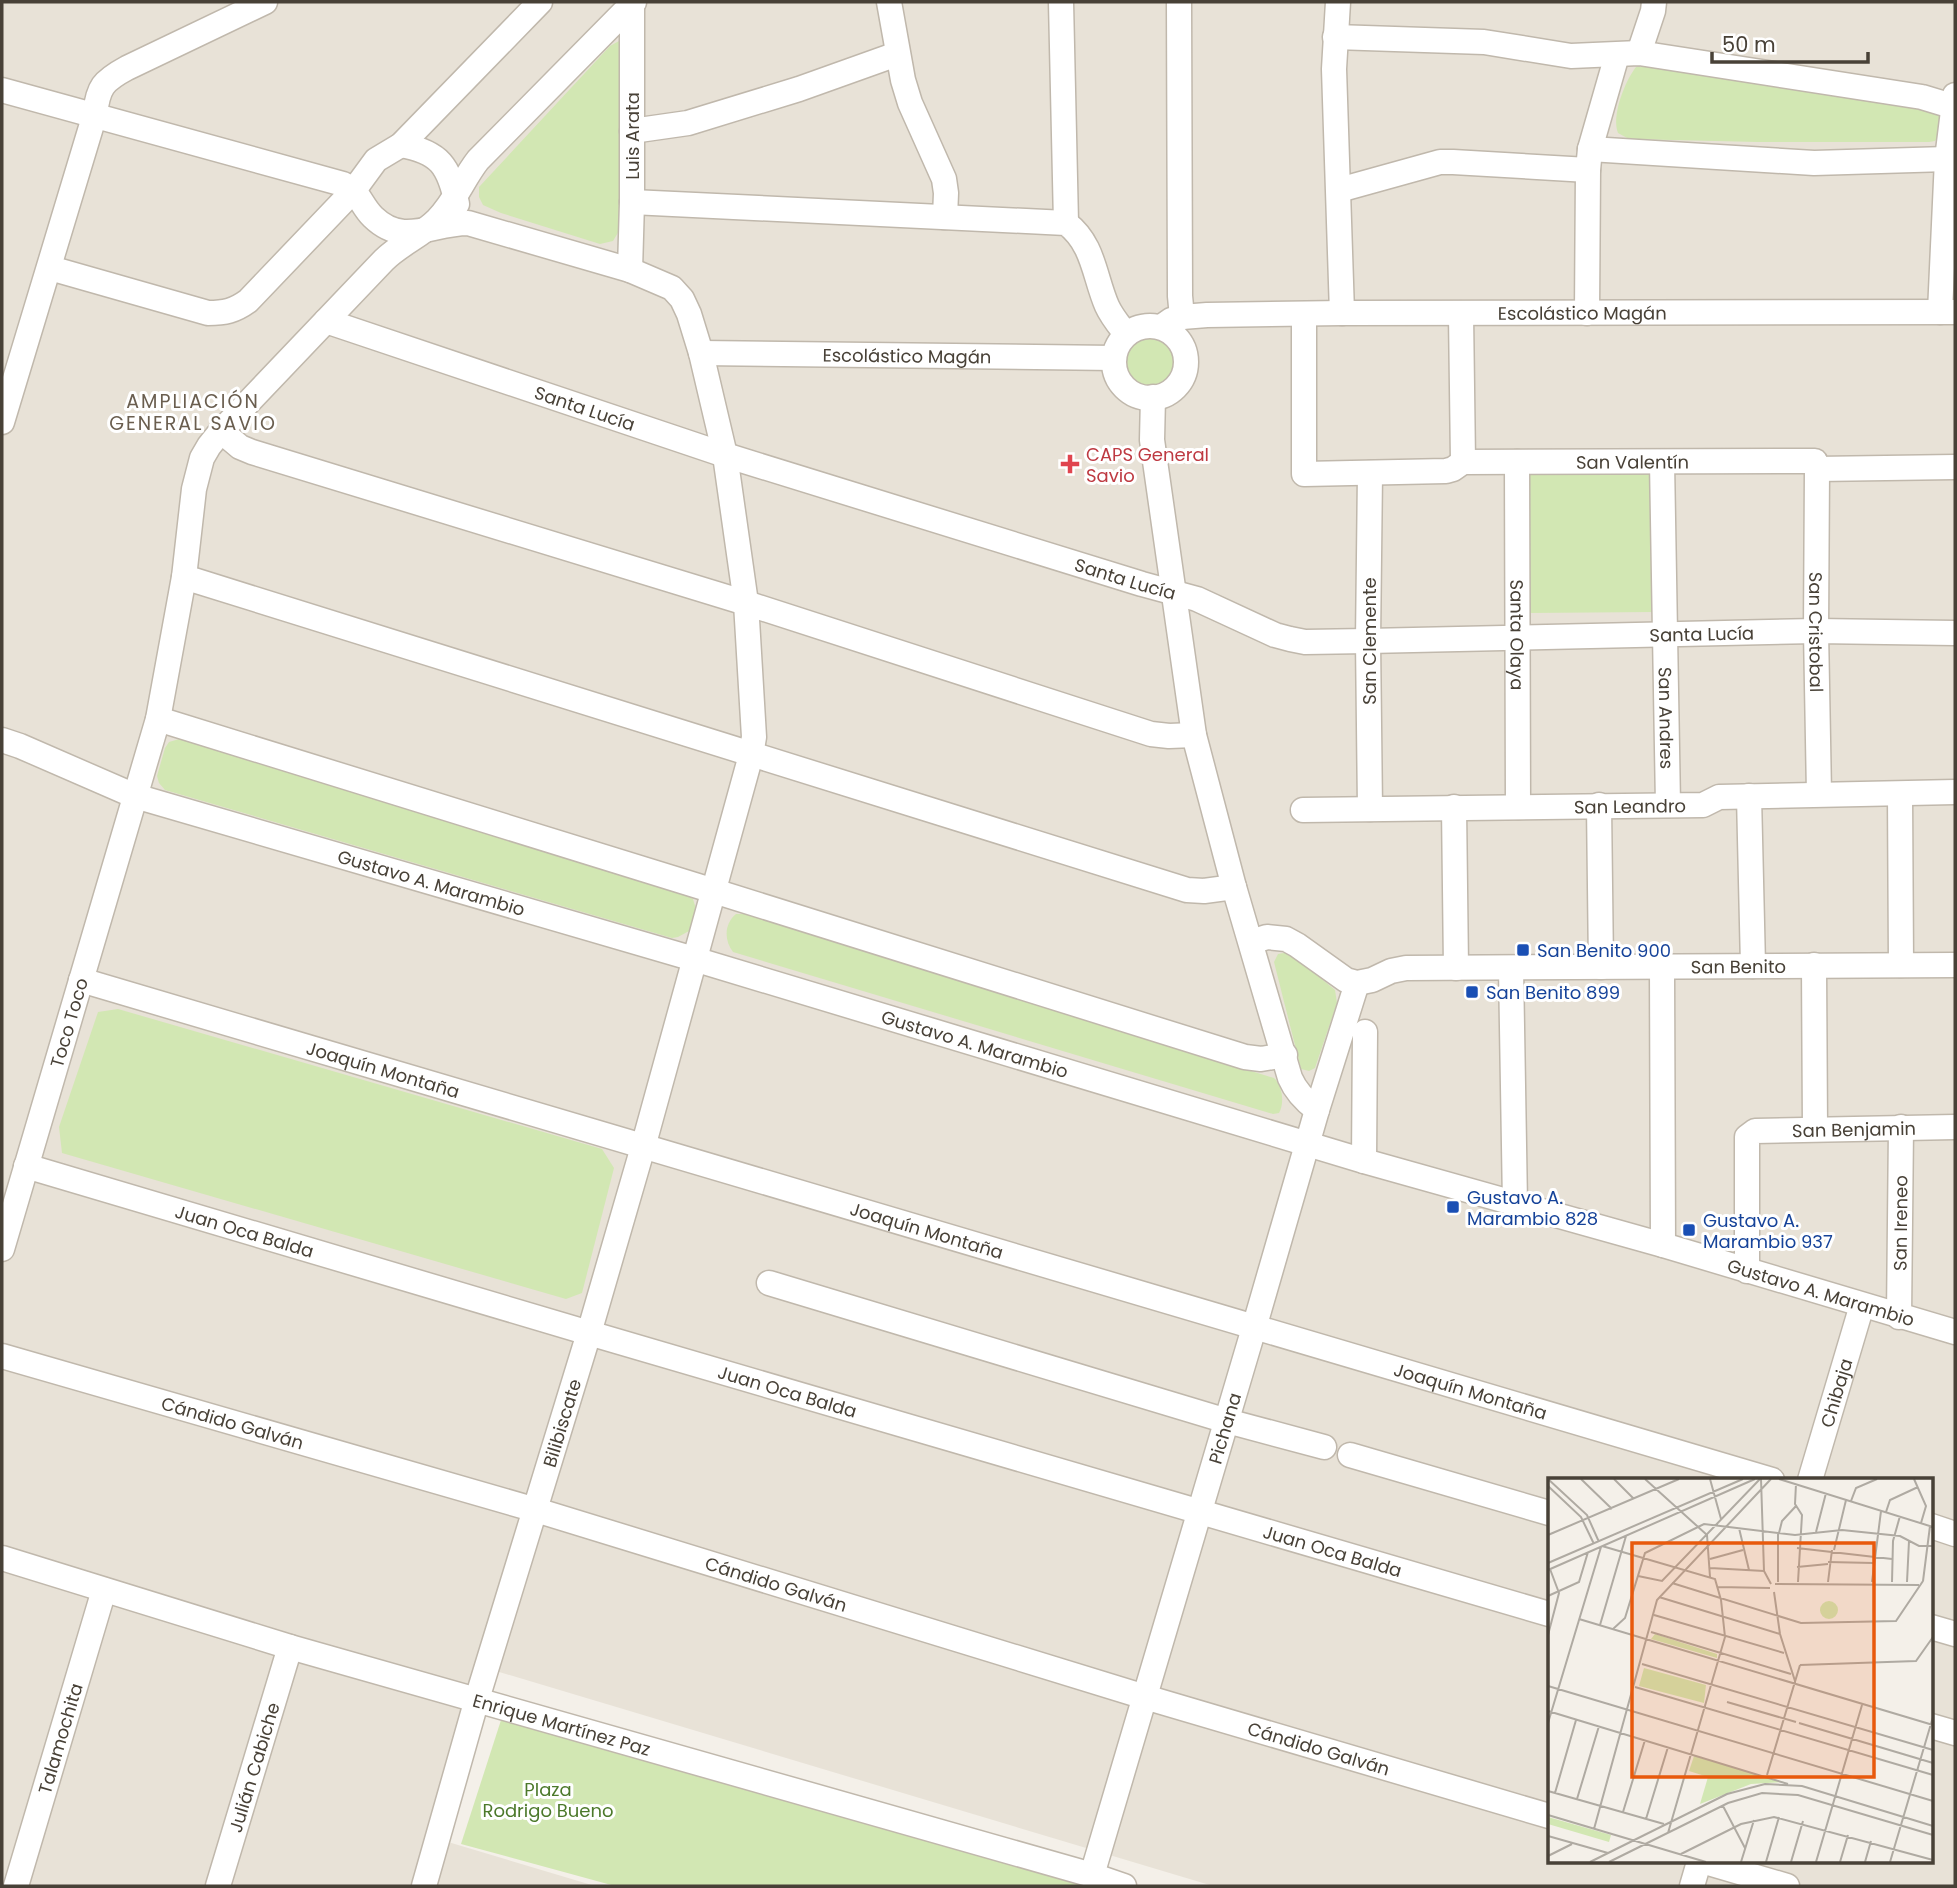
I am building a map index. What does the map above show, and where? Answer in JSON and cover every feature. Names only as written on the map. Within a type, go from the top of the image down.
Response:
[{"type":"street","points":[[2,422],[50,268],[100,89],[109,78],[265,2]]},
{"type":"street","points":[[50,268],[208,313],[234,311],[248,301],[354,190],[376,160],[401,145],[540,2]]},
{"type":"street","points":[[421,232],[435,222],[456,196],[468,172],[478,160],[632,2]]},
{"type":"street","name":"Luis Arata","points":[[630,270],[632,2]]},
{"type":"street","points":[[889,2],[897,54],[910,103],[944,179],[945,217]]},
{"type":"street","points":[[1061,2],[1066,223]]},
{"type":"street","points":[[1179,2],[1180,296],[1171,322],[1171,332],[1184,351],[1186,363]]},
{"type":"street","points":[[1338,2],[1334,69],[1342,313]]},
{"type":"street","points":[[1587,313],[1589,160],[1628,54],[1648,26],[1654,2]]},
{"type":"street","points":[[1335,37],[1484,42],[1571,56],[1628,54],[1954,103],[1947,159],[1948,312]]},
{"type":"street","points":[[632,131],[688,123],[799,89],[897,54]]},
{"type":"street","points":[[2,90],[328,179],[354,190],[369,213],[391,230],[421,232],[455,223],[468,223]]},
{"type":"street","points":[[401,145],[418,148],[438,159],[447,169],[461,216],[468,223]]},
{"type":"street","points":[[1339,190],[1440,162],[1589,160],[1814,163],[1947,159]]},
{"type":"street","points":[[632,202],[1066,223],[1078,232],[1085,242],[1106,304],[1126,334],[1118,343],[1114,358],[1113,367],[1117,378],[1135,395],[1147,398],[1169,392],[1178,384],[1184,374],[1191,340],[1207,315]]},
{"type":"street","name":"Bilibiscate","points":[[424,1886],[477,1699],[589,1334],[643,1147],[715,891],[754,737],[746,603],[724,455],[701,353],[682,299],[672,288],[630,270],[468,223]]},
{"type":"street","name":"Toco Toco","points":[[2,1249],[158,719],[202,458],[221,432],[395,249],[421,232]]},
{"type":"street","name":"Escolástico Magán","points":[[1126,334],[1137,328],[1207,315],[1948,312]]},
{"type":"street","points":[[1461,313],[1463,462]]},
{"type":"street","name":"San Valentín","points":[[1304,314],[1304,474],[1446,471],[1463,462],[1815,461],[1817,469],[1955,467]]},
{"type":"street","name":"Santa Lucía","points":[[326,321],[724,455],[1198,599],[1275,635],[1305,642],[1816,631],[1955,634]]},
{"type":"street","name":"Escolástico Magán","points":[[701,353],[1114,358]]},
{"type":"street","points":[[1153,397],[1152,440],[1195,735],[1234,887],[1294,1088],[1317,1110]]},
{"type":"street","points":[[221,432],[240,447],[253,452],[746,603],[1151,734],[1195,735]]},
{"type":"street","name":"Santa Olaya","points":[[1517,462],[1518,807]]},
{"type":"street","name":"San Andres","points":[[1662,462],[1668,805]]},
{"type":"street","name":"San Cristobal","points":[[1817,469],[1819,794]]},
{"type":"street","name":"San Clemente","points":[[1370,472],[1370,809]]},
{"type":"street","points":[[184,577],[1187,890],[1234,887]]},
{"type":"street","points":[[158,719],[1245,1057],[1261,1059],[1285,1055]]},
{"type":"street","name":"Gustavo A. Marambio","points":[[2,740],[135,796],[694,959],[1364,1161],[1663,1245],[1955,1332]]},
{"type":"street","name":"San Leandro","points":[[1303,810],[1703,805],[1719,797],[1955,792]]},
{"type":"street","points":[[1900,794],[1901,965]]},
{"type":"street","points":[[1749,796],[1753,966]]},
{"type":"street","points":[[1599,805],[1601,967]]},
{"type":"street","points":[[1454,807],[1456,968]]},
{"type":"street","points":[[1251,942],[1267,937],[1286,939],[1346,980],[1357,983]]},
{"type":"street","points":[[1814,965],[1815,1129]]},
{"type":"street","name":"San Benito","points":[[1357,983],[1406,968],[1955,965]]},
{"type":"street","points":[[1662,967],[1663,1245]]},
{"type":"street","points":[[1511,968],[1515,1204]]},
{"type":"street","name":"Joaquín Montaña","points":[[81,980],[1765,1478]]},
{"type":"street","name":"Pichana","points":[[1092,1875],[1317,1110],[1357,983]]},
{"type":"street","points":[[1364,1161],[1365,1032]]},
{"type":"street","name":"San Ireneo","points":[[1899,1317],[1901,1127]]},
{"type":"street","name":"San Benjamin","points":[[1747,1271],[1747,1137],[1755,1131],[1955,1127]]},
{"type":"street","name":"Juan Oca Balda","points":[[26,1166],[589,1334],[1548,1614]]},
{"type":"street","points":[[769,1283],[1227,1421],[1324,1447]]},
{"type":"street","name":"Chibaja","points":[[1811,1478],[1863,1305]]},
{"type":"street","name":"Cándido Galván","points":[[2,1356],[536,1510],[1145,1697],[1548,1816]]},
{"type":"street","points":[[1350,1455],[1548,1513]]},
{"type":"street","points":[[1932,1526],[1955,1534]]},
{"type":"street","name":"Enrique Martínez Paz","points":[[2,1558],[290,1647],[1124,1886]]},
{"type":"street","name":"Talamochita","points":[[16,1886],[104,1590]]},
{"type":"street","points":[[1932,1627],[1955,1634]]},
{"type":"street","name":"Julián Cabiche","points":[[218,1886],[290,1647]]},
{"type":"street","points":[[1932,1726],[1955,1733]]},
{"type":"street","points":[[1692,1886],[1698,1864]]},
{"type":"street","points":[[1711,1864],[1787,1886]]},
{"type":"shaded area","points":[[2,2],[1955,2],[1955,1886],[1213,1886],[476,1665],[428,1836],[595,1886],[2,1886]]},
{"type":"green space","points":[[619,41],[622,49],[619,231],[613,241],[600,244],[483,205],[479,197],[479,187],[610,46]]},
{"type":"green space","points":[[1636,67],[1941,110],[1939,136],[1935,141],[1929,142],[1629,139],[1618,133],[1616,117],[1624,90]]},
{"type":"green space","points":[[1149,337],[1167,344],[1174,362],[1167,380],[1149,387],[1131,380],[1124,362],[1131,344]]},
{"type":"green space","points":[[1654,474],[1656,612],[1528,613],[1527,475]]},
{"type":"green space","points":[[186,737],[686,895],[693,899],[696,909],[689,931],[672,938],[165,790],[157,776],[165,748],[169,742]]},
{"type":"green space","points":[[736,914],[747,914],[1274,1078],[1281,1090],[1281,1109],[1279,1113],[1273,1114],[733,952],[727,932],[729,922]]},
{"type":"green space","points":[[1289,952],[1335,990],[1337,1003],[1315,1068],[1309,1071],[1301,1069],[1274,962],[1278,954]]},
{"type":"green space","points":[[118,1009],[602,1149],[614,1168],[582,1293],[566,1299],[62,1153],[59,1127],[98,1012]]},
{"type":"green space","name":"Plaza Rodrigo Bueno","points":[[502,1717],[1097,1886],[615,1886],[461,1844]]},
{"type":"place","name":"CAPS General Savio","points":[[1070,464]]},
{"type":"place","name":"San Benito 900","points":[[1523,950]]},
{"type":"place","name":"San Benito 899","points":[[1472,992]]},
{"type":"place","name":"Gustavo A. Marambio 828","points":[[1453,1207]]},
{"type":"place","name":"Gustavo A. Marambio 937","points":[[1689,1230]]},
{"type":"district","name":"AMPLIACIÓN GENERAL SAVIO","points":[[193,412]]}]
